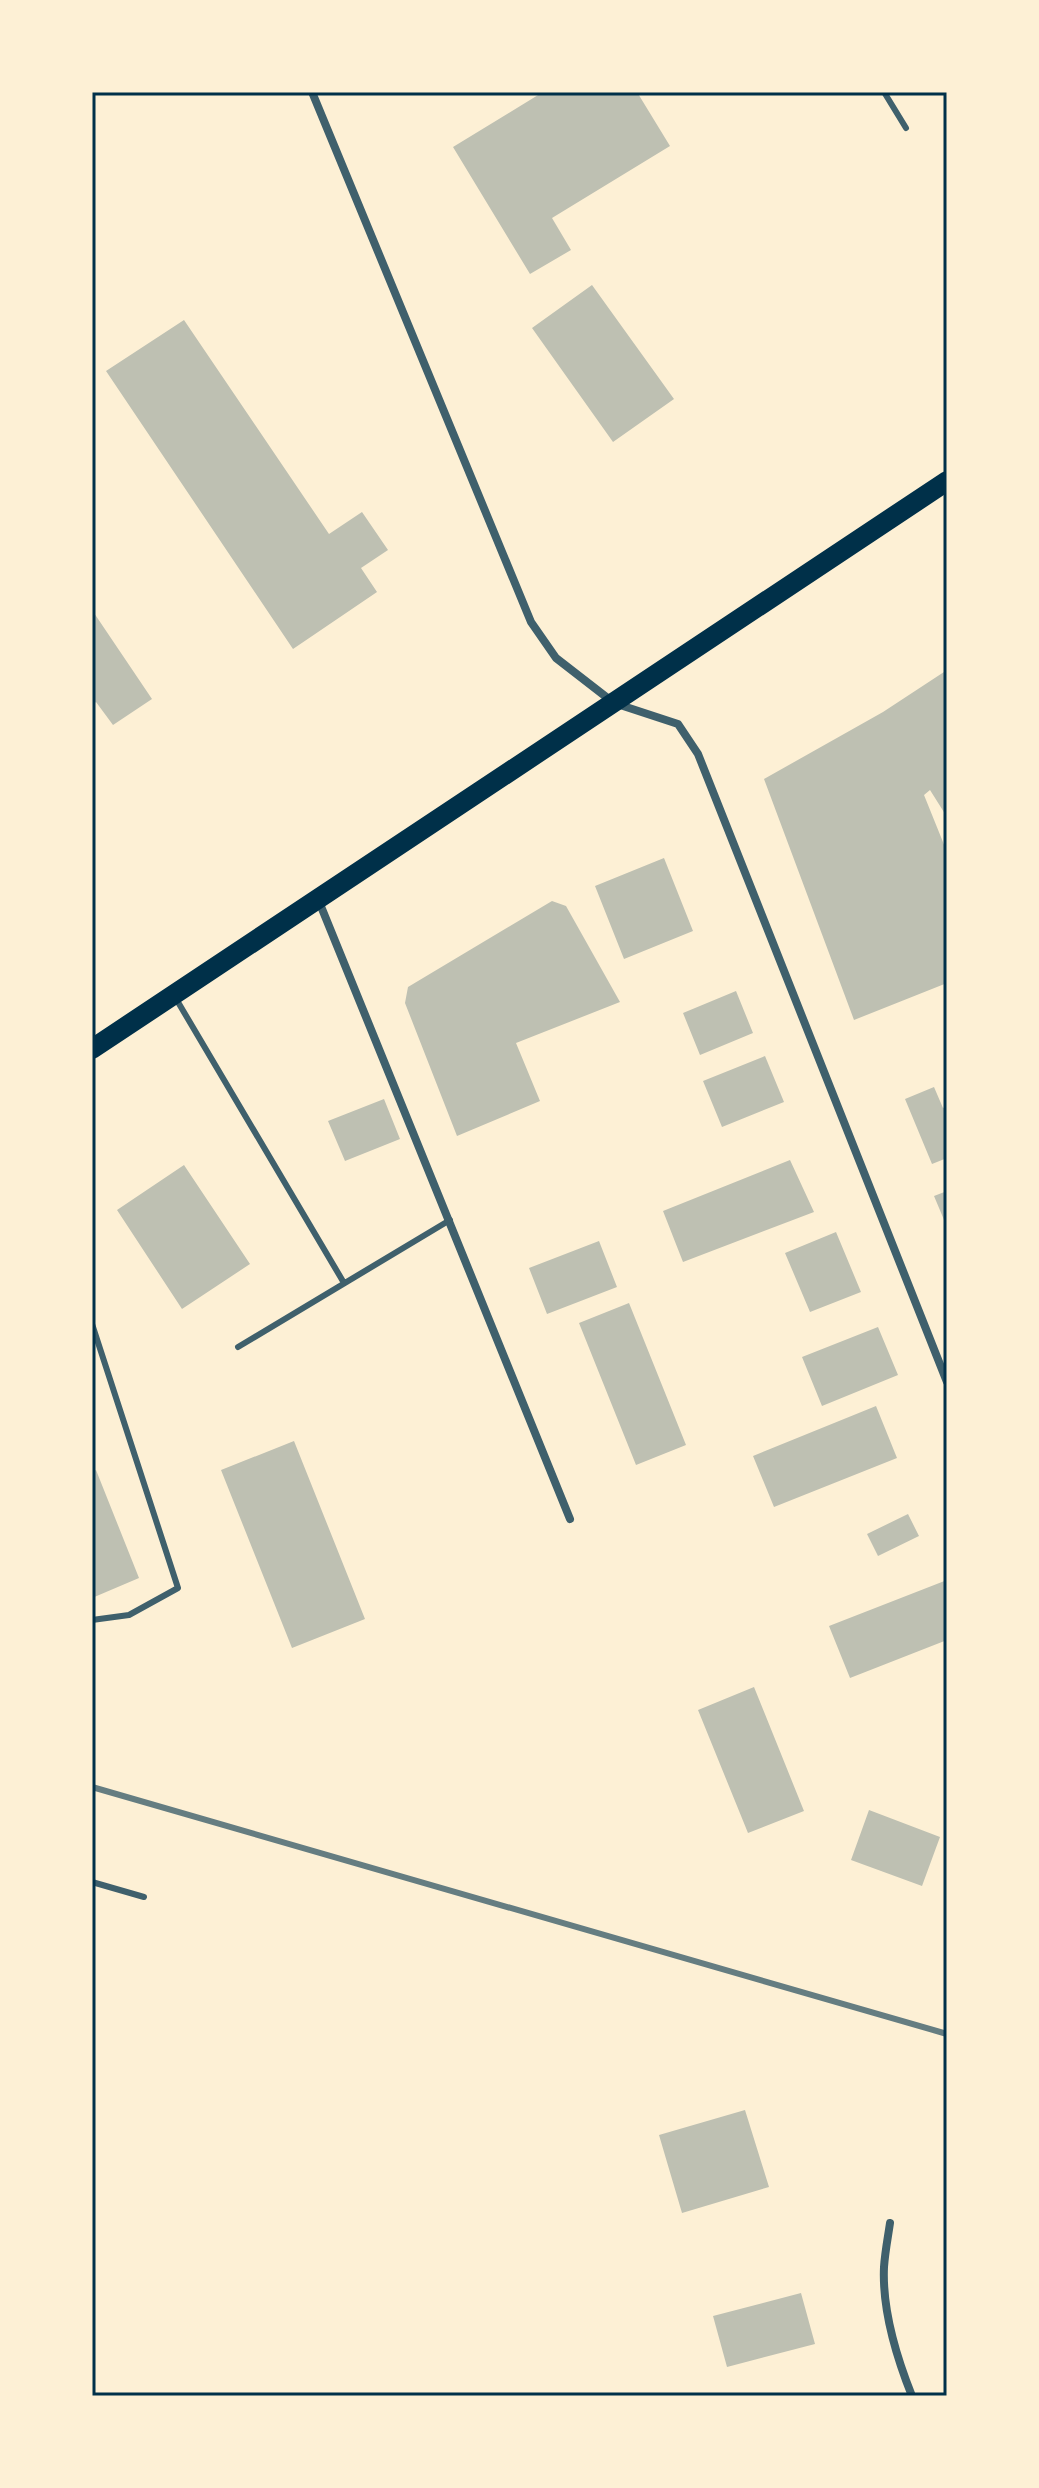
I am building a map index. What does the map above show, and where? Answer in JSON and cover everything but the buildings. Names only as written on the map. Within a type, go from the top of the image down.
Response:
[{"type":"main road","points":[[92,1049],[947,481]]},
{"type":"street","points":[[312,92],[531,622],[556,658],[614,703],[678,724],[698,754],[947,1382]]},
{"type":"street","points":[[318,899],[570,1519]]},
{"type":"street","points":[[890,2223],[884,2268],[888,2315],[912,2396]]},
{"type":"lane","points":[[884,92],[906,128]]},
{"type":"lane","points":[[174,995],[344,1283]]},
{"type":"lane","points":[[238,1347],[450,1220]]},
{"type":"lane","points":[[92,1324],[178,1588],[129,1615],[92,1620]]},
{"type":"lane","points":[[92,1882],[144,1897]]},
{"type":"railway","points":[[92,1787],[947,2034]]}]
